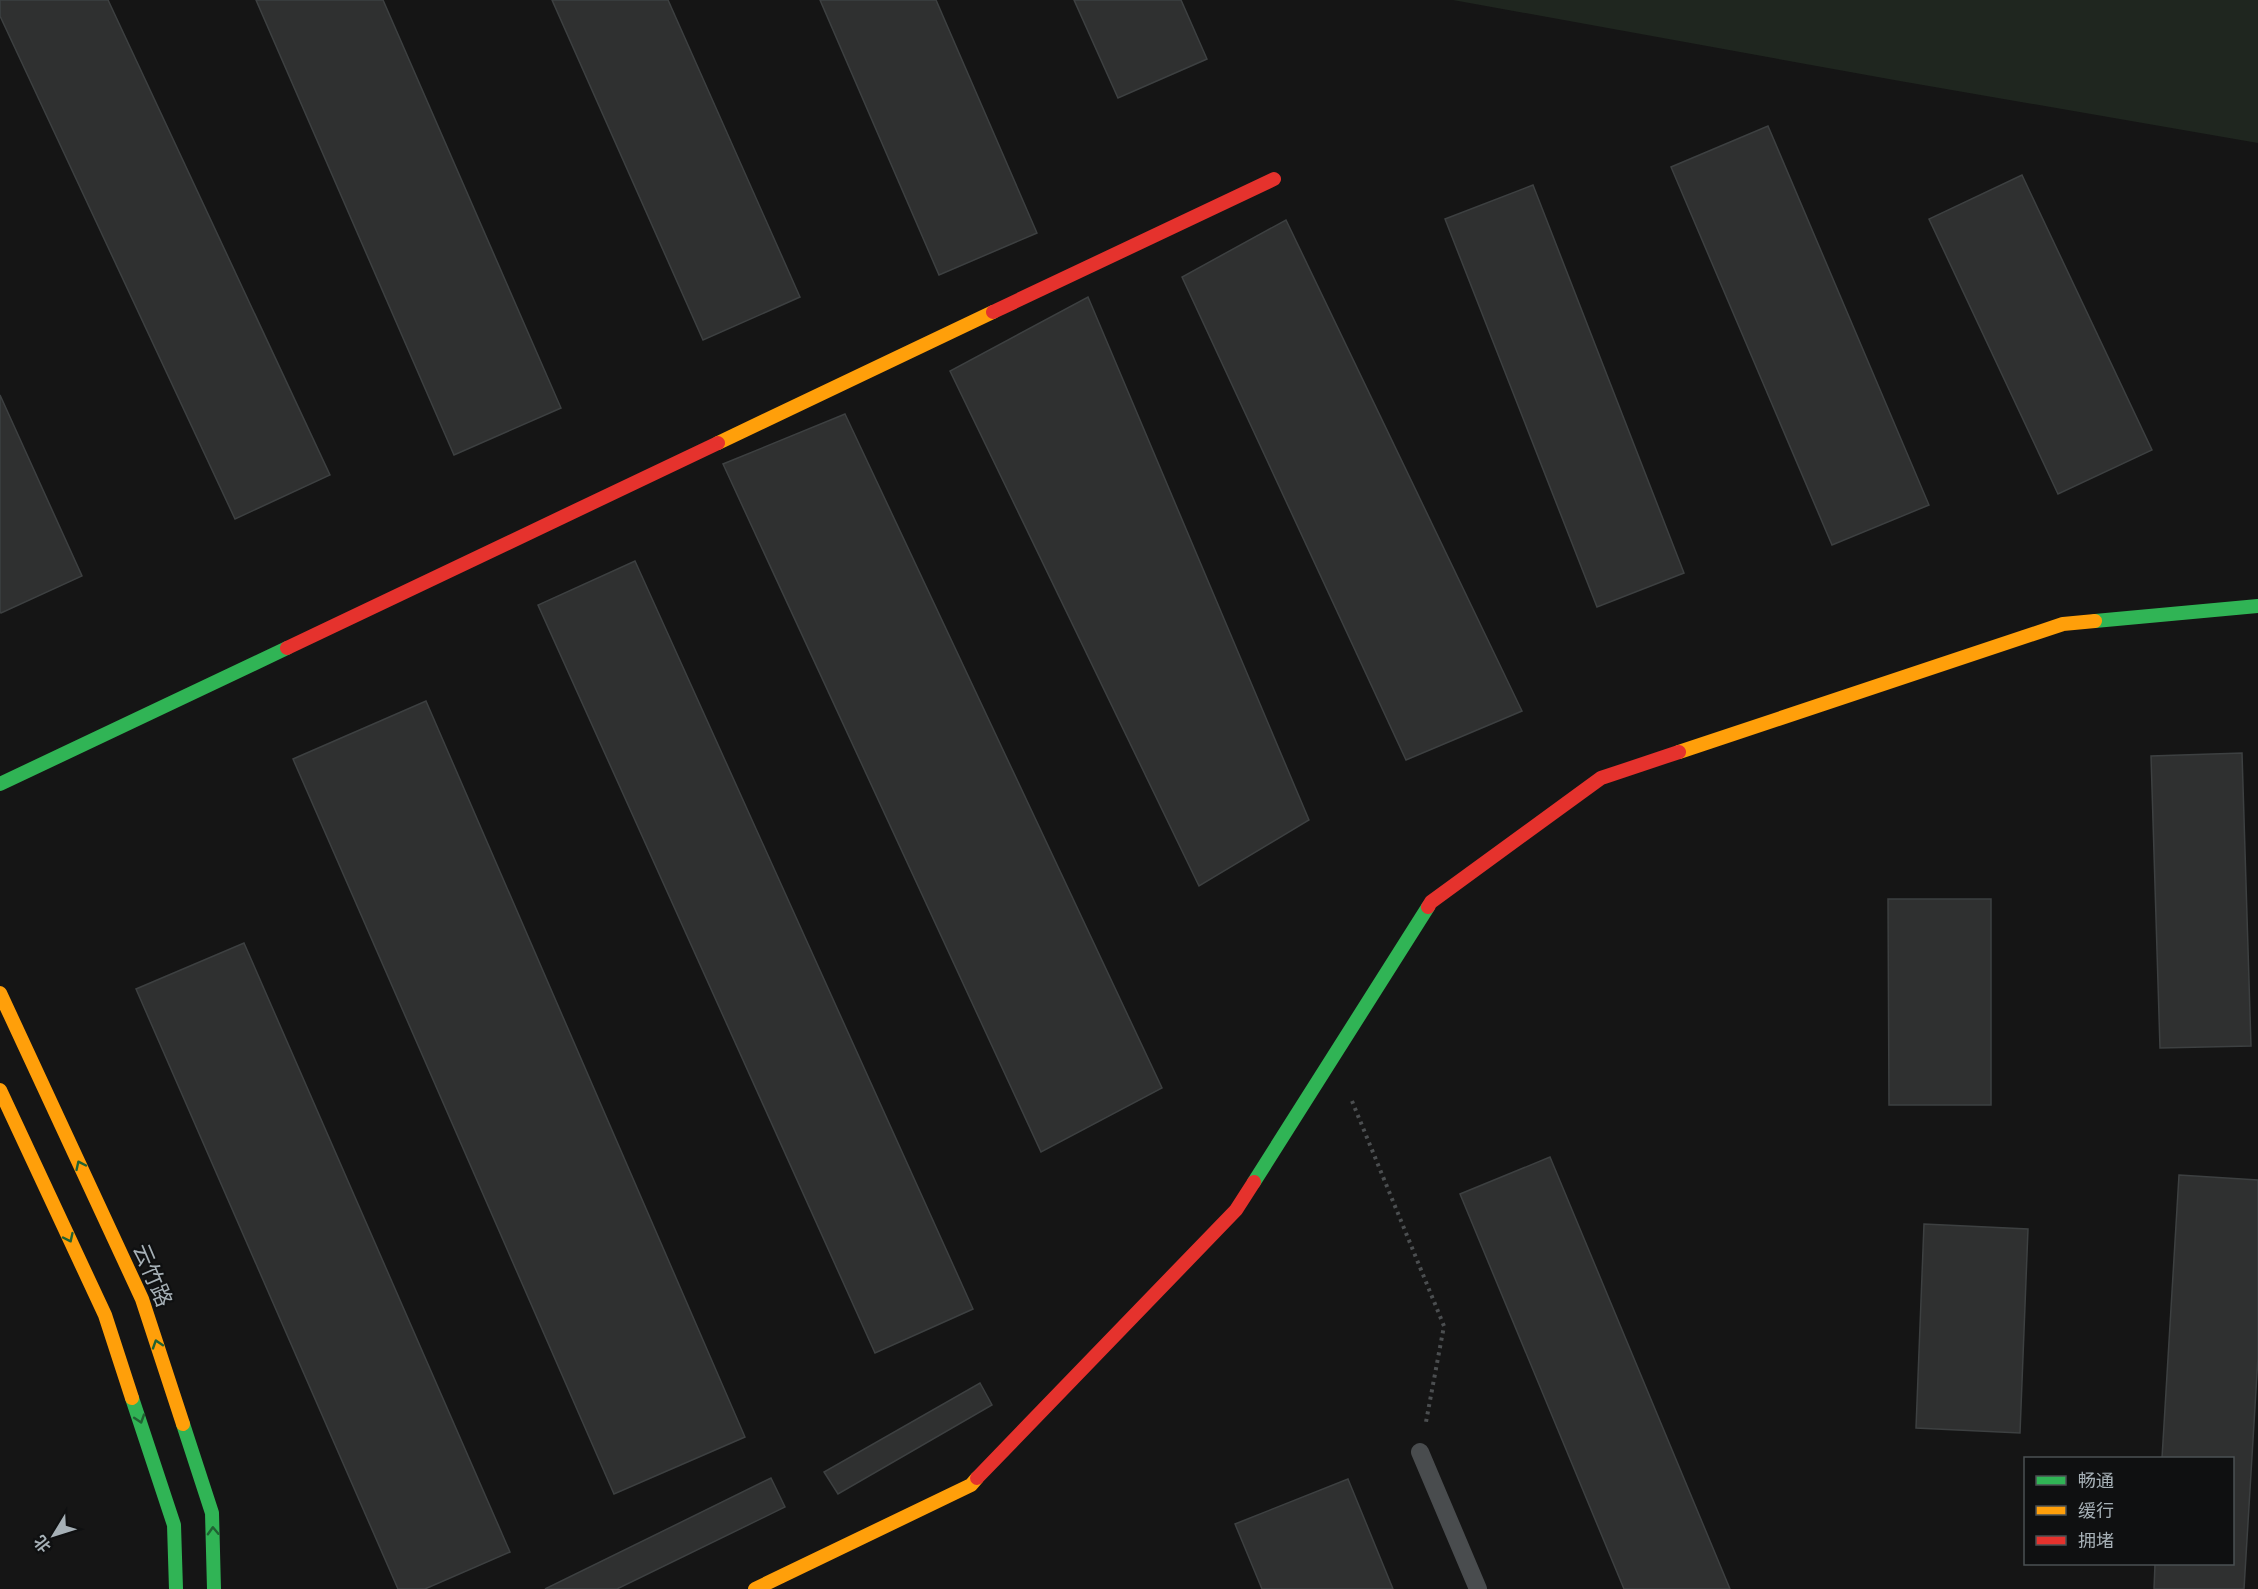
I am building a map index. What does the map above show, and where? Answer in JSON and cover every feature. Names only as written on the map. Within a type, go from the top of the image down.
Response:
[{"type":"street","points":[[0,784],[1274,179]]},
{"type":"street","points":[[755,1589],[971,1485],[1236,1210],[1431,902],[1601,778],[2063,624],[2258,606]]},
{"type":"street","name":"云竹路","points":[[0,993],[142,1299],[212,1513],[214,1589]]},
{"type":"street","points":[[0,1090],[105,1315],[174,1524],[176,1589]]},
{"type":"lane","points":[[1420,1452],[1478,1589]]},
{"type":"path","points":[[1334,1056],[1444,1326],[1420,1452]]},
{"type":"shaded area","points":[[1453,0],[2258,0],[2258,143],[1900,81]]},
{"type":"building","points":[[0,0],[108,0],[330,475],[235,519],[0,16]]},
{"type":"building","points":[[256,0],[383,0],[561,408],[454,455]]},
{"type":"building","points":[[552,0],[668,0],[800,297],[703,340]]},
{"type":"building","points":[[820,0],[936,0],[1037,233],[939,275]]},
{"type":"building","points":[[1074,0],[1181,0],[1207,59],[1118,98]]},
{"type":"building","points":[[1768,126],[1929,505],[1832,545],[1671,167]]},
{"type":"building","points":[[2022,175],[2152,450],[2058,494],[1929,219]]},
{"type":"building","points":[[1533,185],[1684,573],[1597,607],[1445,219]]},
{"type":"building","points":[[1286,220],[1522,711],[1406,760],[1182,277]]},
{"type":"building","points":[[1088,297],[1309,820],[1199,886],[950,371]]},
{"type":"building","points":[[0,395],[82,576],[1,613],[0,611]]},
{"type":"building","points":[[845,414],[1162,1088],[1041,1152],[723,464]]},
{"type":"building","points":[[635,561],[973,1309],[875,1353],[538,605]]},
{"type":"building","points":[[426,701],[745,1437],[614,1494],[293,759]]},
{"type":"building","points":[[2242,753],[2251,1046],[2160,1048],[2151,756]]},
{"type":"building","points":[[1888,899],[1991,899],[1991,1105],[1889,1105]]},
{"type":"building","points":[[244,943],[510,1552],[425,1589],[398,1589],[136,989]]},
{"type":"building","points":[[1550,1157],[1730,1589],[1624,1589],[1460,1194]]},
{"type":"building","points":[[2179,1175],[2258,1180],[2258,1357],[2244,1589],[2154,1589],[2155,1565],[2234,1565],[2234,1457],[2162,1457]]},
{"type":"building","points":[[1924,1224],[2028,1229],[2020,1433],[1916,1428]]},
{"type":"building","points":[[980,1383],[992,1405],[838,1494],[824,1472]]},
{"type":"building","points":[[771,1478],[785,1507],[617,1589],[545,1589]]},
{"type":"building","points":[[1348,1479],[1393,1589],[1262,1589],[1235,1524]]},
{"type":"traffic: fast","points":[[2095,621],[2258,606]]},
{"type":"traffic: fast","points":[[0,784],[287,648]]},
{"type":"traffic: fast","points":[[1254,1182],[1428,907]]},
{"type":"traffic: fast","points":[[132,1398],[174,1525],[176,1589]]},
{"type":"traffic: fast","points":[[183,1424],[212,1513],[214,1589]]},
{"type":"traffic: slow","points":[[718,443],[993,312]]},
{"type":"traffic: slow","points":[[1679,752],[2063,624],[2095,621]]},
{"type":"traffic: slow","points":[[0,993],[142,1299],[183,1424]]},
{"type":"traffic: slow","points":[[0,1090],[105,1315],[132,1398]]},
{"type":"traffic: slow","points":[[755,1589],[971,1485],[977,1478]]},
{"type":"traffic: jam","points":[[993,312],[1274,179]]},
{"type":"traffic: jam","points":[[287,648],[718,443]]},
{"type":"traffic: jam","points":[[1428,907],[1431,902],[1601,778],[1679,752]]},
{"type":"traffic: jam","points":[[977,1478],[1236,1210],[1254,1182]]}]
